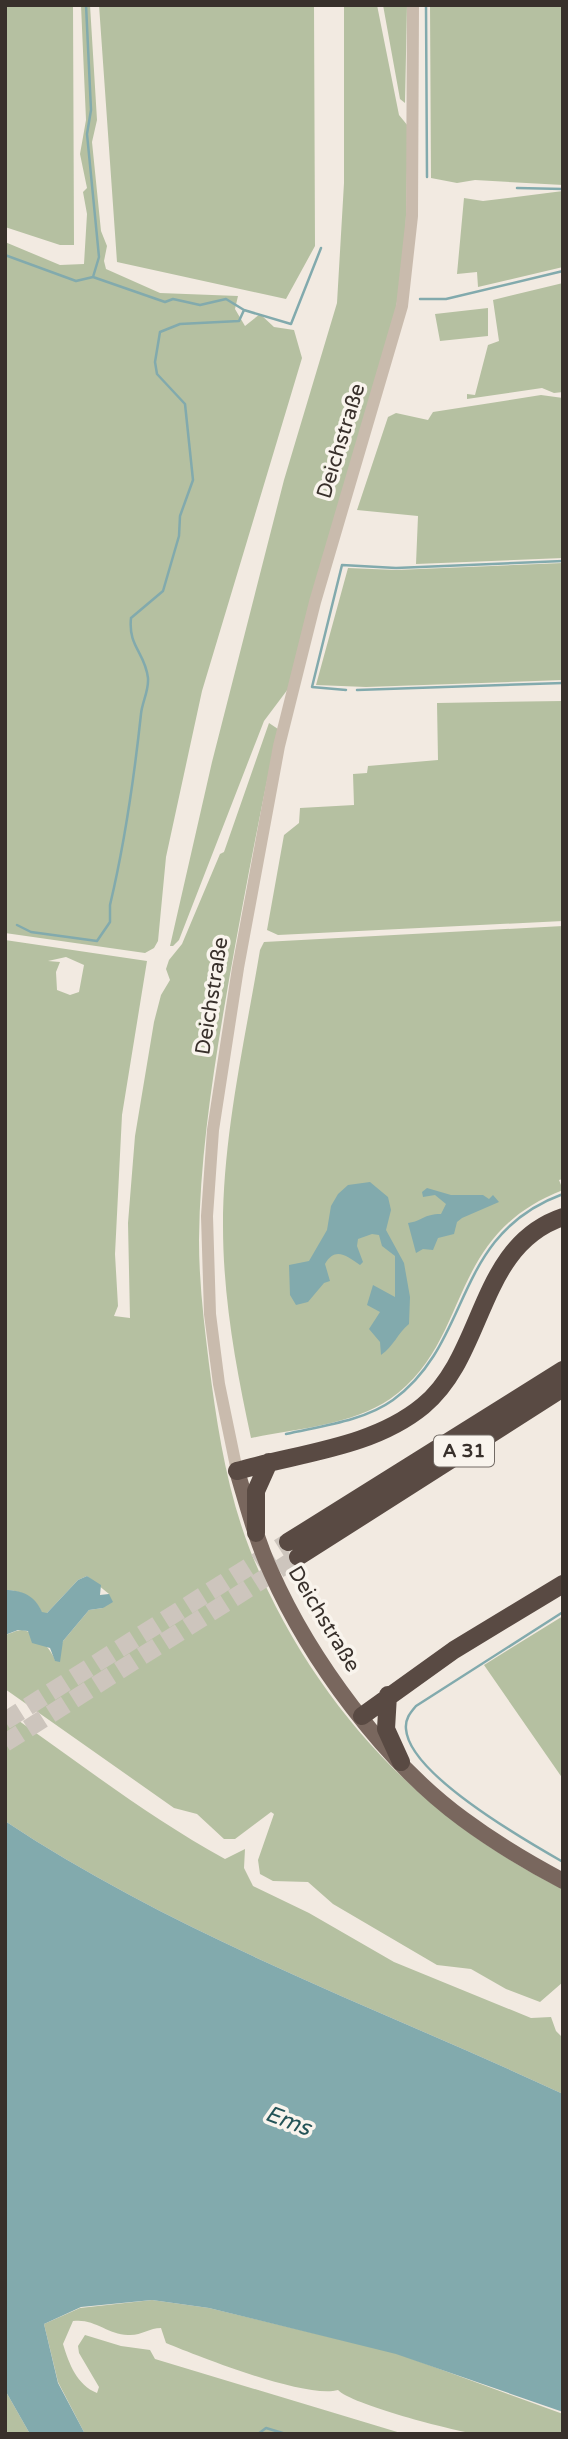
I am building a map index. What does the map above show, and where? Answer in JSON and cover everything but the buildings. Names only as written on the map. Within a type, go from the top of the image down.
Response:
[{"type":"highway","points":[[237,1471],[374,1434],[421,1407],[444,1383],[459,1361],[504,1262],[538,1232],[563,1217]]},
{"type":"highway","points":[[538,1232],[563,1223]]},
{"type":"highway","points":[[545,1381],[555,1367],[563,1362]]},
{"type":"highway","name":"A 31","points":[[563,1370],[293,1550],[563,1388]]},
{"type":"highway","points":[[256,1533],[256,1491],[269,1461]]},
{"type":"highway","points":[[362,1716],[453,1650],[563,1584]]},
{"type":"highway","points":[[388,1695],[386,1729],[401,1762]]},
{"type":"main road","name":"Deichstraße","points":[[237,1471],[270,1570],[292,1616],[362,1716],[401,1762],[461,1819],[563,1881]]},
{"type":"street","name":"Deichstraße","points":[[237,1471],[219,1384],[210,1314],[207,1216],[213,1130],[240,956],[279,746],[319,590],[404,295],[412,216],[413,5]]},
{"type":"green space","points":[[5,5],[73,5],[74,245],[60,245],[5,227]]},
{"type":"green space","points":[[81,5],[90,5],[97,120],[92,142],[101,231],[107,246],[104,261],[106,269],[160,293],[238,296],[235,309],[245,326],[260,314],[274,327],[294,330],[302,358],[202,691],[166,857],[158,941],[154,948],[145,953],[5,933],[5,242],[60,265],[84,264],[87,214],[83,192],[87,188],[80,154],[86,120]]},
{"type":"green space","points":[[99,5],[314,5],[315,246],[286,299],[117,262]]},
{"type":"green space","points":[[344,5],[377,5],[399,115],[408,126],[405,260],[393,323],[288,689],[264,721],[179,940],[170,946],[212,762],[284,480],[337,303],[344,183]]},
{"type":"green space","points":[[383,5],[407,5],[405,103],[400,99]]},
{"type":"green space","points":[[430,5],[563,5],[563,185],[475,180],[457,183],[431,178]]},
{"type":"green space","points":[[563,191],[563,267],[478,287],[477,272],[457,274],[464,198],[483,201]]},
{"type":"green space","points":[[563,283],[563,392],[554,393],[542,388],[467,399],[467,394],[475,395],[488,345],[499,341],[493,300]]},
{"type":"green space","points":[[488,308],[488,336],[440,341],[435,314]]},
{"type":"green space","points":[[541,395],[563,398],[563,558],[416,564],[418,516],[357,510],[388,417],[396,413],[428,420],[433,412]]},
{"type":"green space","points":[[563,563],[563,680],[366,687],[316,685],[348,568],[396,570]]},
{"type":"green space","points":[[563,701],[563,921],[278,935],[267,930],[284,835],[299,823],[300,808],[354,805],[353,774],[367,773],[368,766],[438,760],[437,703]]},
{"type":"green space","points":[[269,723],[278,729],[246,886],[218,1045],[205,1142],[200,1207],[200,1271],[207,1349],[219,1435],[235,1505],[250,1550],[275,1604],[304,1656],[337,1704],[375,1749],[416,1790],[461,1827],[510,1860],[563,1889],[563,1982],[540,2002],[506,1989],[471,1969],[437,1965],[333,1904],[308,1882],[273,1881],[260,1874],[258,1860],[274,1814],[271,1812],[235,1839],[224,1839],[197,1814],[174,1808],[5,1689],[5,1635],[27,1631],[46,1646],[55,1660],[63,1641],[89,1610],[103,1608],[109,1594],[87,1576],[78,1580],[47,1613],[42,1613],[36,1603],[27,1596],[17,1591],[5,1590],[5,940],[147,961],[122,1115],[115,1254],[118,1306],[114,1316],[130,1318],[128,1223],[135,1136],[154,1022],[161,995],[170,980],[166,969],[169,960],[182,944],[220,854],[224,852]],"holes":[[[66,957],[84,965],[79,992],[70,995],[57,990],[56,972],[60,962],[48,961]]]},
{"type":"green space","points":[[563,926],[563,1179],[559,1180],[563,1190],[525,1210],[497,1234],[478,1261],[435,1348],[416,1375],[390,1399],[375,1408],[341,1420],[251,1438],[231,1333],[223,1226],[231,1122],[260,950],[264,942]]},
{"type":"green space","points":[[563,1616],[563,1779],[484,1665]]},
{"type":"green space","points":[[5,1711],[140,1807],[225,1859],[245,1849],[244,1868],[253,1886],[309,1913],[394,1962],[531,2018],[551,2017],[556,2031],[563,2038],[563,2094],[208,1935],[71,1862],[5,1821]]},
{"type":"green space","points":[[152,2300],[209,2308],[396,2353],[563,2414],[563,2434],[487,2435],[447,2428],[381,2409],[346,2396],[338,2390],[323,2391],[278,2383],[227,2366],[166,2343],[161,2328],[128,2335],[88,2322],[73,2321],[63,2344],[65,2352],[79,2379],[97,2393],[99,2387],[79,2353],[78,2346],[85,2335],[121,2346],[150,2350],[155,2359],[404,2434],[85,2434],[58,2382],[44,2324],[80,2308]]},
{"type":"green space","points":[[5,2390],[30,2434],[5,2434]]},
{"type":"water","points":[[370,1182],[388,1197],[391,1210],[386,1230],[404,1263],[410,1297],[409,1324],[381,1355],[380,1342],[369,1329],[380,1312],[367,1305],[373,1285],[395,1297],[395,1256],[382,1246],[379,1235],[372,1234],[358,1239],[357,1246],[363,1262],[360,1265],[341,1254],[333,1255],[325,1264],[330,1281],[324,1283],[308,1302],[296,1305],[290,1295],[289,1265],[309,1261],[327,1230],[331,1206],[338,1194],[348,1185]]},
{"type":"water","points":[[427,1188],[451,1195],[483,1195],[489,1199],[493,1195],[499,1202],[462,1218],[457,1222],[454,1234],[438,1238],[433,1250],[423,1249],[416,1253],[408,1223],[441,1214],[446,1204],[435,1195],[423,1197],[422,1192]]},
{"type":"water","points":[[87,1576],[101,1585],[100,1595],[109,1594],[113,1602],[103,1608],[89,1610],[63,1641],[60,1662],[55,1661],[50,1648],[32,1643],[28,1631],[18,1630],[5,1635],[5,1590],[28,1595],[42,1612],[47,1613],[78,1580]]},
{"type":"water","name":"Ems","points":[[5,1821],[71,1862],[208,1935],[563,2094],[563,2412],[396,2354],[209,2308],[152,2300],[81,2307],[44,2324],[58,2383],[85,2434],[30,2434],[5,2390]]},
{"type":"waterway","points":[[86,5],[91,110],[87,134],[99,257],[93,277]]},
{"type":"waterway","points":[[426,5],[427,177]]},
{"type":"waterway","points":[[517,188],[563,189]]},
{"type":"waterway","points":[[5,255],[76,281],[93,277],[165,302],[173,299],[200,305],[226,299],[244,310],[291,324],[321,248]]},
{"type":"waterway","points":[[420,299],[446,299],[563,271]]},
{"type":"waterway","points":[[17,925],[31,932],[97,941],[110,922],[110,905],[125,834],[148,683],[144,662],[132,636],[131,618],[163,591],[179,536],[180,516],[193,480],[185,404],[157,374],[155,362],[160,332],[180,324],[239,321],[244,310]]},
{"type":"waterway","points":[[346,690],[312,687],[342,565],[396,568],[563,561]]},
{"type":"waterway","points":[[357,690],[563,683]]},
{"type":"waterway","points":[[286,1434],[356,1418],[393,1400],[419,1376],[438,1349],[481,1262],[501,1235],[527,1212],[563,1194]]},
{"type":"waterway","points":[[563,1612],[416,1706],[408,1716],[406,1725],[412,1747],[447,1785],[498,1823],[563,1862]]},
{"type":"waterway","points":[[258,2434],[266,2428],[286,2434]]},
{"type":"tunnel","points":[[5,1721],[288,1542]]},
{"type":"tunnel","points":[[5,1743],[298,1557]]}]
